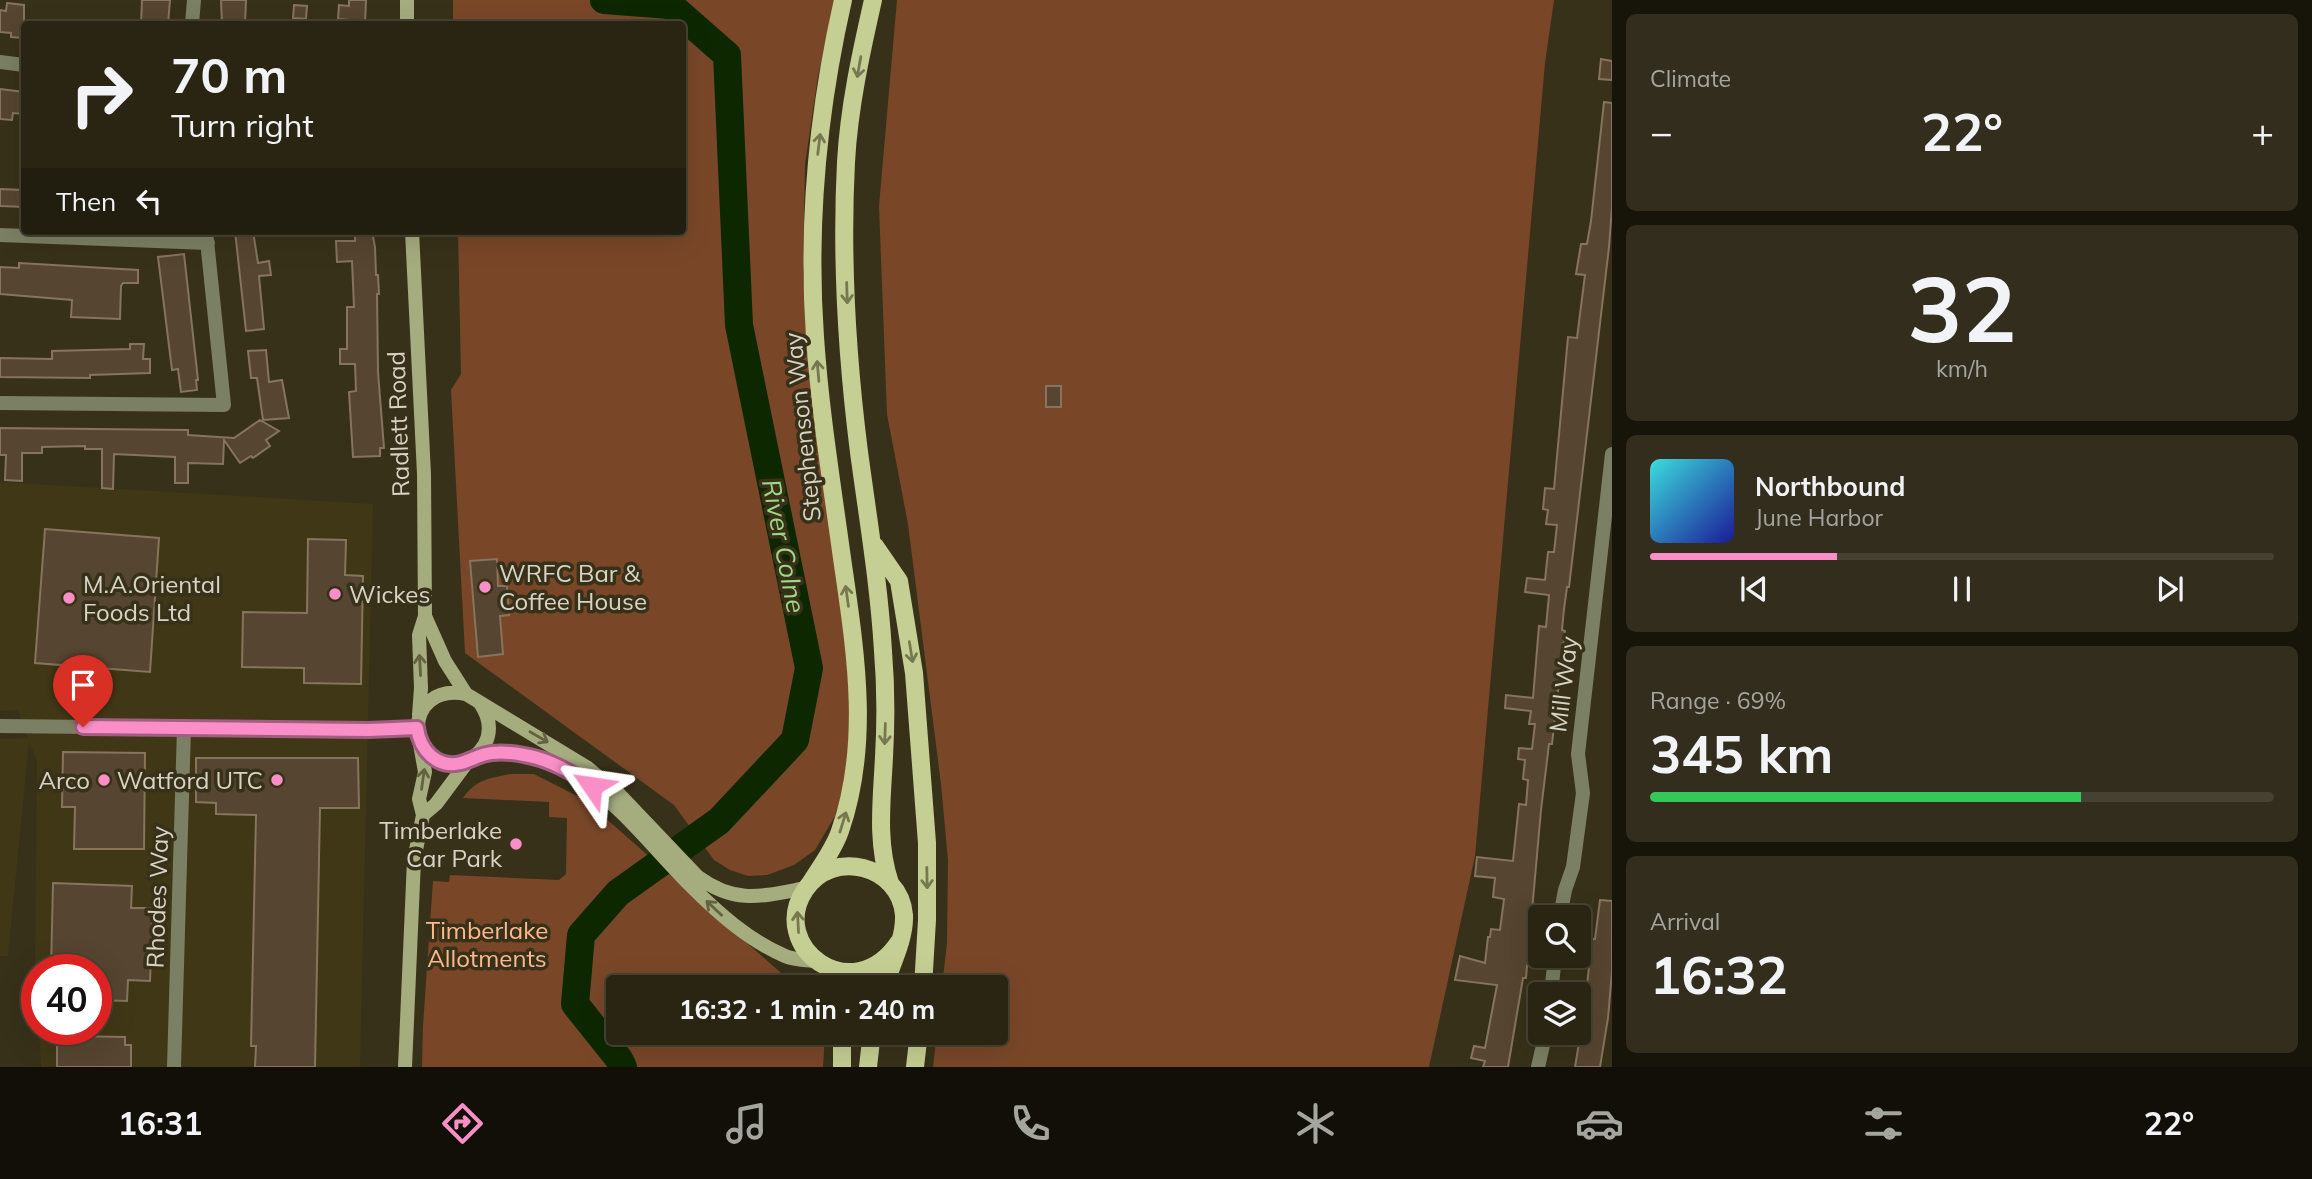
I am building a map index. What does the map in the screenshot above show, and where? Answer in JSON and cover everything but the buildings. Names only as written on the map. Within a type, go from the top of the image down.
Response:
[{"type":"main road","name":"Stephenson Way","points":[[809,885],[839,834],[856,767],[859,729],[855,654],[820,401],[813,301],[812,252],[817,160],[830,65],[843,0]]},
{"type":"main road","points":[[873,0],[852,104],[846,160],[845,233],[848,333],[854,404],[879,585],[886,714],[881,831],[883,863],[904,914],[903,928],[888,975]]},
{"type":"main road","points":[[873,544],[899,581],[914,673],[927,843],[928,920],[924,975]]},
{"type":"main road","points":[[890,883],[875,872],[862,867],[831,869],[809,885],[798,903],[798,932],[806,951],[819,963],[846,973],[862,972],[875,967],[890,955],[899,942]]},
{"type":"main road","points":[[819,963],[824,975]]},
{"type":"main road","points":[[842,1045],[842,1067]]},
{"type":"main road","points":[[868,1067],[871,1045]]},
{"type":"main road","points":[[915,1067],[918,1045]]},
{"type":"street","points":[[192,21],[194,0]]},
{"type":"street","points":[[407,0],[407,21]]},
{"type":"street","points":[[0,62],[21,65]]},
{"type":"street","points":[[0,235],[207,237],[224,405],[0,403]]},
{"type":"street","name":"Radlett Road","points":[[405,1067],[414,860],[423,815],[419,799],[425,772],[419,729],[419,635],[425,616],[424,474],[412,235]]},
{"type":"street","name":"Mill Way","points":[[1562,905],[1573,867],[1583,793],[1578,754],[1612,454]]},
{"type":"street","name":"Radlett Road","points":[[425,616],[445,661],[466,694]]},
{"type":"street","points":[[637,821],[619,794],[588,768],[466,694],[452,692],[438,695],[427,703],[419,729],[426,752],[435,759],[457,764],[491,753],[524,755],[568,770],[637,821],[745,934],[787,957],[819,963]]},
{"type":"street","points":[[423,815],[436,804],[488,737],[489,724],[480,703]]},
{"type":"street","points":[[0,726],[419,729]]},
{"type":"street","name":"Rhodes Way","points":[[174,1067],[184,728]]},
{"type":"street","points":[[694,881],[746,897],[809,885]]},
{"type":"street","points":[[1538,1067],[1543,1045]]},
{"type":"shaded area","points":[[0,482],[373,504],[360,1067],[41,1067],[40,1045],[112,1045],[112,954],[35,954],[37,762],[29,741],[8,956],[0,956],[0,739],[28,738],[18,710],[0,711]]},
{"type":"green space","points":[[453,0],[835,0],[818,76],[805,164],[803,273],[813,401],[849,654],[853,706],[847,774],[835,816],[815,850],[794,865],[767,875],[748,876],[730,870],[714,860],[674,805],[465,653],[451,390],[461,374],[458,235],[686,235],[686,21],[453,21]]},
{"type":"green space","points":[[897,0],[1554,0],[1545,63],[1475,856],[1429,1067],[933,1067],[936,1045],[1008,1045],[1008,975],[943,975],[947,943],[948,860],[908,524],[887,414],[879,206]]},
{"type":"green space","name":"Timberlake Allotments","points":[[510,774],[534,774],[585,800],[783,975],[606,975],[606,1045],[824,1045],[823,1067],[422,1067],[433,881],[449,882],[450,875],[559,880],[566,874],[567,818],[549,817],[549,802],[463,798],[478,784]]},
{"type":"waterway","name":"River Colne","points":[[604,0],[670,5],[727,55],[739,325],[809,668],[795,740],[719,821],[618,893],[581,935],[575,1004],[623,1067]]},
{"type":"place","name":"WRFC Bar & Coffee House","points":[[485,587]]},
{"type":"place","name":"Wickes","points":[[335,594]]},
{"type":"place","name":"M.A.Oriental Foods Ltd","points":[[69,598]]},
{"type":"place","name":"Arco","points":[[104,780]]},
{"type":"place","name":"Watford UTC","points":[[277,780]]},
{"type":"place","name":"Timberlake Car Park","points":[[516,844]]},
{"type":"route","points":[[83,727],[368,730],[417,728],[420,743],[426,752],[446,763],[457,764],[491,753],[524,755],[568,770],[592,786]]}]
